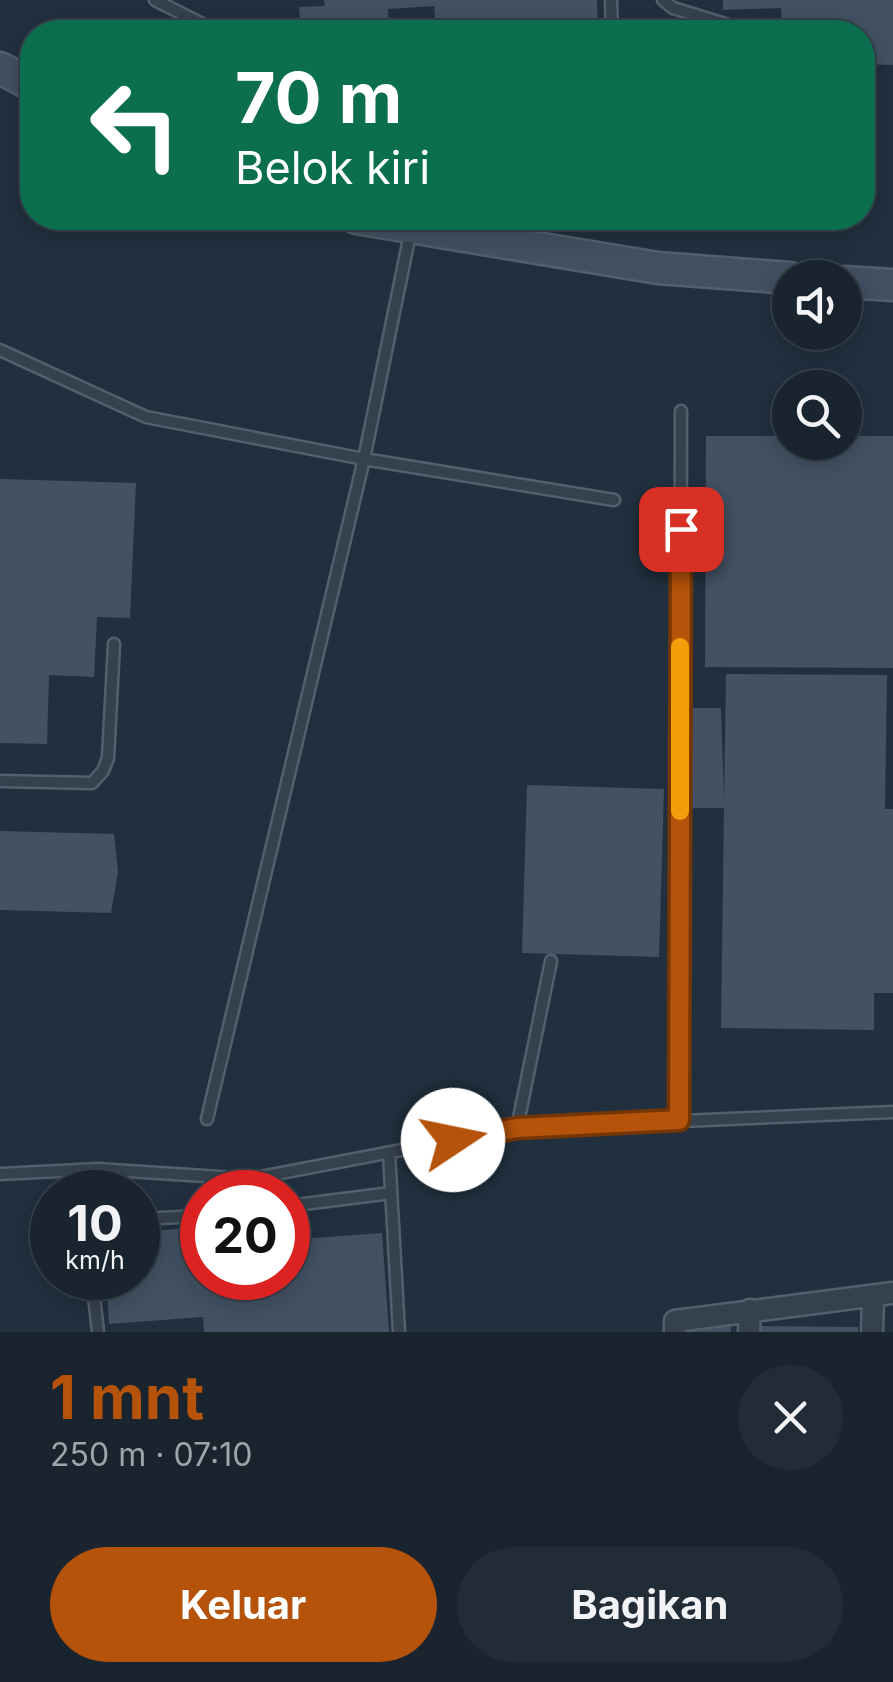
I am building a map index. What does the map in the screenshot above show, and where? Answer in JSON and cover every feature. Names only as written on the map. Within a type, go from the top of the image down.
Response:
[{"type":"street","points":[[423,230],[658,268],[772,277]]},
{"type":"street","points":[[862,283],[893,286]]},
{"type":"street","points":[[676,1332],[676,1320],[749,1321],[883,1295],[872,1332]]},
{"type":"lane","points":[[155,0],[194,20]]},
{"type":"lane","points":[[664,0],[673,8],[710,20]]},
{"type":"lane","points":[[207,1119],[364,459],[411,230]]},
{"type":"lane","points":[[0,350],[146,417],[364,459],[614,500]]},
{"type":"lane","points":[[679,1120],[681,411]]},
{"type":"lane","points":[[0,780],[92,784],[103,771],[108,758],[114,644]]},
{"type":"lane","points":[[517,1128],[551,960]]},
{"type":"lane","points":[[0,1174],[98,1169],[250,1179],[517,1128],[893,1112]]},
{"type":"lane","points":[[389,1152],[399,1332]]},
{"type":"lane","points":[[310,1203],[392,1193]]},
{"type":"lane","points":[[94,1300],[98,1332]]},
{"type":"building","points":[[324,0],[597,0],[598,20],[435,20],[434,6],[388,9],[388,20],[300,20],[299,7],[325,6]]},
{"type":"building","points":[[723,0],[893,0],[893,65],[875,64],[875,20],[782,20],[781,8],[723,10]]},
{"type":"building","points":[[706,436],[772,436],[772,460],[862,460],[862,436],[893,436],[893,668],[705,667]]},
{"type":"building","points":[[0,479],[136,483],[130,618],[97,617],[94,677],[49,675],[47,744],[0,743]]},
{"type":"building","points":[[726,674],[887,675],[885,809],[893,809],[893,993],[874,993],[874,1030],[721,1028],[724,808],[692,808],[690,708],[721,708],[724,799]]},
{"type":"building","points":[[527,785],[664,789],[659,957],[522,953]]},
{"type":"building","points":[[0,831],[114,834],[118,872],[111,913],[0,910]]},
{"type":"building","points":[[180,1229],[180,1300],[310,1300],[310,1238],[382,1233],[389,1332],[204,1332],[203,1317],[109,1324],[107,1300],[160,1300],[160,1230]]},
{"type":"building","points":[[686,1324],[731,1324],[731,1332],[686,1332]]},
{"type":"building","points":[[757,1326],[858,1327],[858,1332],[757,1332]]},
{"type":"slow traffic","points":[[680,647],[680,811]]},
{"type":"route","points":[[453,1140],[517,1128],[679,1120],[681,529]]}]
